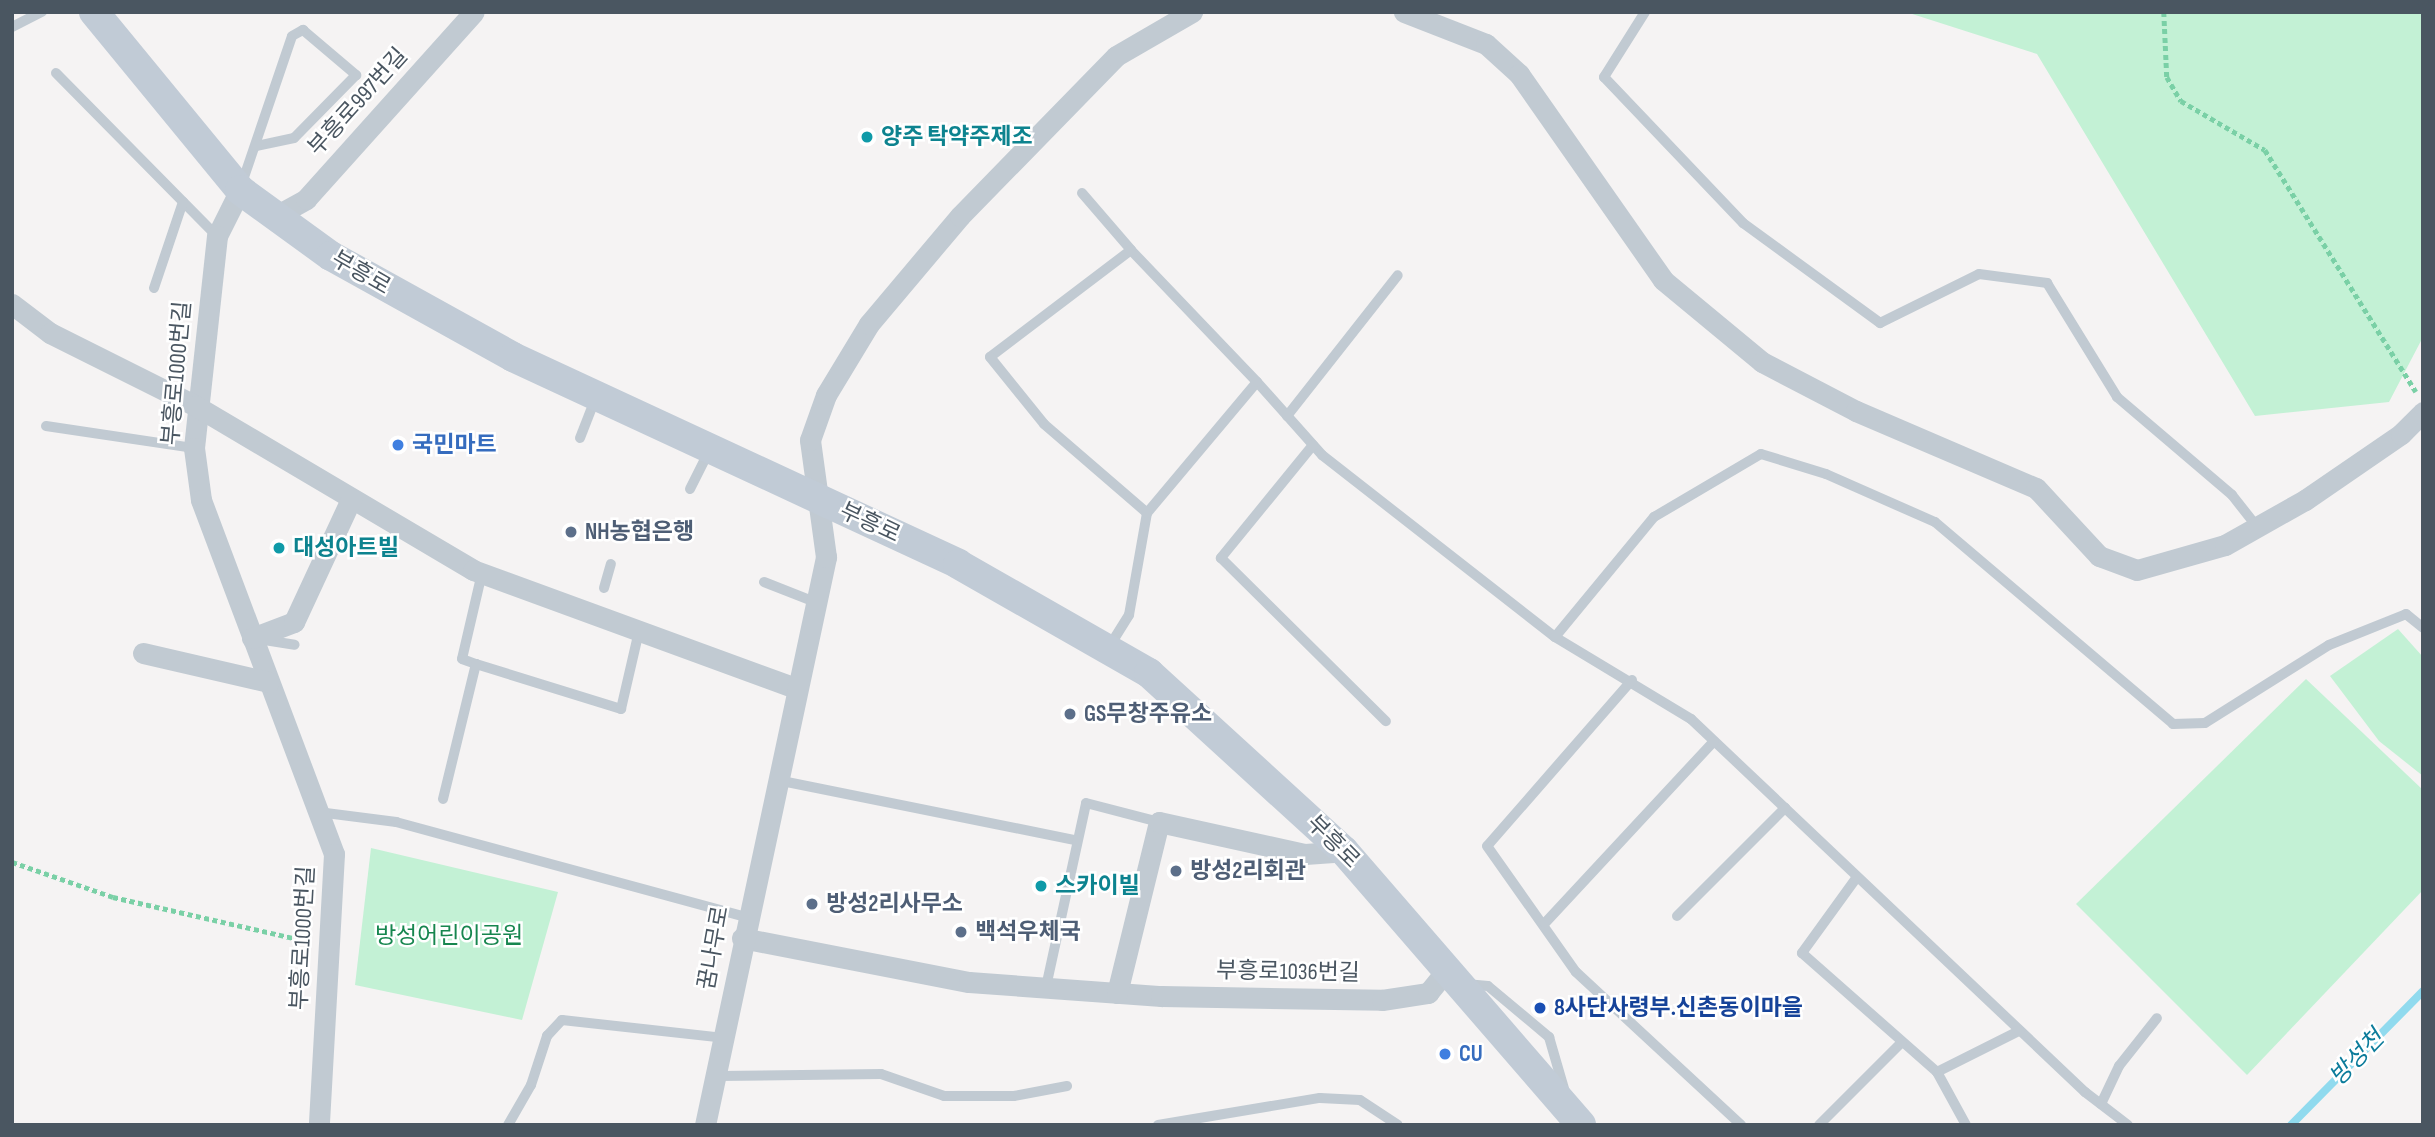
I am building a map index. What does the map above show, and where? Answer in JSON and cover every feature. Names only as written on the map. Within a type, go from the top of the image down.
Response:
[{"type":"main road","name":"부흥로","points":[[107,19],[240,190],[274,217],[446,322],[958,564],[1108,650],[1198,712],[1344,851],[1576,1120]]},
{"type":"street","name":"부흥로997번길","points":[[274,217],[306,199],[474,12]]},
{"type":"street","name":"꿈나무로","points":[[705,1125],[720,1076],[744,927],[774,780],[826,557],[810,439],[837,373],[869,324],[960,216],[1116,56],[1192,12]]},
{"type":"street","points":[[1404,12],[1486,44],[1519,74],[1663,280],[1786,379],[2015,476],[2036,488],[2099,556],[2137,570],[2183,561],[2258,528],[2402,434],[2423,412]]},
{"type":"street","name":"부흥로1000번길","points":[[240,190],[217,236],[196,406],[194,448],[201,500],[334,854],[319,1125]]},
{"type":"street","points":[[12,304],[50,333],[196,406],[351,499],[482,573],[795,688]]},
{"type":"street","points":[[252,638],[294,622],[322,577],[351,499]]},
{"type":"street","points":[[143,653],[269,682]]},
{"type":"street","points":[[1117,993],[1159,822],[1305,854],[1344,851]]},
{"type":"street","name":"부흥로1036번길","points":[[744,927],[969,982],[1117,993],[1382,1000],[1428,993],[1454,977]]},
{"type":"lane","points":[[12,27],[42,12]]},
{"type":"lane","points":[[1645,12],[1604,77],[1743,223],[1880,323],[1979,274],[2046,283],[2117,397],[2232,495],[2258,528]]},
{"type":"lane","points":[[240,190],[292,36],[303,30],[356,75],[294,138],[256,146]]},
{"type":"lane","points":[[56,73],[217,236]]},
{"type":"lane","points":[[1082,193],[1131,250],[1257,382],[1313,446],[1555,637],[1632,680],[1714,741],[2020,1031],[2126,1123]]},
{"type":"lane","points":[[154,288],[183,202]]},
{"type":"lane","points":[[1131,250],[990,357],[1044,424],[1147,513]]},
{"type":"lane","points":[[1287,416],[1398,275]]},
{"type":"lane","points":[[1108,650],[1129,615],[1147,513],[1257,382]]},
{"type":"lane","points":[[580,438],[597,394]]},
{"type":"lane","points":[[46,426],[194,448]]},
{"type":"lane","points":[[1313,446],[1221,558],[1386,720]]},
{"type":"lane","points":[[690,489],[711,447]]},
{"type":"lane","points":[[1555,637],[1654,517],[1761,454],[1826,474],[1935,522],[2173,724],[2205,723],[2329,646],[2406,614],[2423,628]]},
{"type":"lane","points":[[604,588],[611,564]]},
{"type":"lane","points":[[482,573],[462,659],[621,709],[639,631]]},
{"type":"lane","points":[[764,582],[815,602]]},
{"type":"lane","points":[[252,638],[295,646]]},
{"type":"lane","points":[[443,799],[476,664]]},
{"type":"lane","points":[[1632,680],[1487,845],[1545,923],[1576,972],[1741,1125]]},
{"type":"lane","points":[[1545,923],[1714,741]]},
{"type":"lane","points":[[774,780],[1075,839]]},
{"type":"lane","points":[[1046,987],[1075,839],[1086,803],[1159,822]]},
{"type":"lane","points":[[1677,916],[1785,808]]},
{"type":"lane","points":[[318,812],[396,822],[744,927]]},
{"type":"lane","points":[[1857,877],[1802,953],[1937,1072],[1966,1125]]},
{"type":"lane","points":[[2101,1104],[2119,1066],[2157,1018]]},
{"type":"lane","points":[[508,1125],[531,1085],[547,1036],[562,1020],[726,1038]]},
{"type":"lane","points":[[1937,1072],[2020,1031]]},
{"type":"lane","points":[[1819,1125],[1902,1042]]},
{"type":"lane","points":[[720,1076],[881,1074],[944,1096],[1014,1096],[1067,1086]]},
{"type":"lane","points":[[1158,1125],[1320,1098],[1360,1100],[1398,1125]]},
{"type":"path","points":[[2164,12],[2167,77],[2180,101],[2265,150],[2423,403]]},
{"type":"path","points":[[12,862],[113,897],[329,946]]},
{"type":"green space","points":[[1906,12],[2423,12],[2423,337],[2389,402],[2255,416],[2037,54]]},
{"type":"green space","points":[[2398,629],[2423,657],[2423,776],[2379,741],[2330,676]]},
{"type":"green space","points":[[2306,679],[2423,790],[2423,890],[2247,1075],[2076,904]]},
{"type":"green space","name":"방성어린이공원","points":[[371,848],[558,892],[522,1020],[355,985]]},
{"type":"waterway","name":"방성천","points":[[2291,1125],[2423,991]]},
{"type":"place","name":"양주 탁약주제조","points":[[867,137]]},
{"type":"place","name":"국민마트","points":[[398,445]]},
{"type":"place","name":"NH농협은행","points":[[571,532]]},
{"type":"place","name":"대성아트빌","points":[[279,548]]},
{"type":"place","name":"GS무창주유소","points":[[1070,714]]},
{"type":"place","name":"방성2리회관","points":[[1176,871]]},
{"type":"place","name":"스카이빌","points":[[1041,886]]},
{"type":"place","name":"방성2리사무소","points":[[812,904]]},
{"type":"place","name":"백석우체국","points":[[961,932]]},
{"type":"place","name":"8사단사령부.신촌동이마을","points":[[1540,1008]]},
{"type":"place","name":"CU","points":[[1445,1054]]}]
